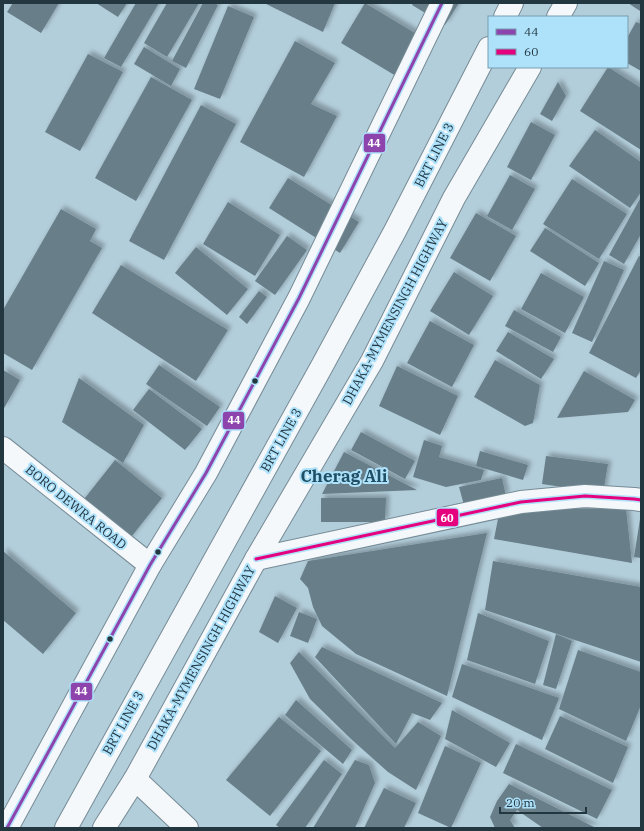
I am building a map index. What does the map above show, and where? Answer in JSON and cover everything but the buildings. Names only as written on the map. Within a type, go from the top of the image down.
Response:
[{"type":"main road","points":[[7,828],[150,566],[206,473],[299,298],[442,3]]},
{"type":"main road","points":[[506,16],[512,3]]},
{"type":"main road","points":[[559,16],[566,3]]},
{"type":"main road","name":"BRT LINE 3","points":[[66,828],[322,366],[395,231],[488,50]]},
{"type":"main road","name":"DHAKA-MYMENSINGH HIGHWAY","points":[[104,828],[134,779],[256,559],[372,360],[454,198],[529,68]]},
{"type":"main road","name":"BORO DEWRA ROAD","points":[[3,448],[150,566]]},
{"type":"main road","points":[[256,559],[521,502],[585,496],[641,500]]},
{"type":"main road","points":[[134,779],[188,828]]},
{"type":"transit line","name":"44","points":[[7,828],[150,565],[206,473],[299,298],[442,3]]},
{"type":"transit line","name":"60","points":[[256,559],[521,502],[585,496],[641,500]]},
{"type":"district","name":"Cherag Ali","points":[[344,476]]}]
